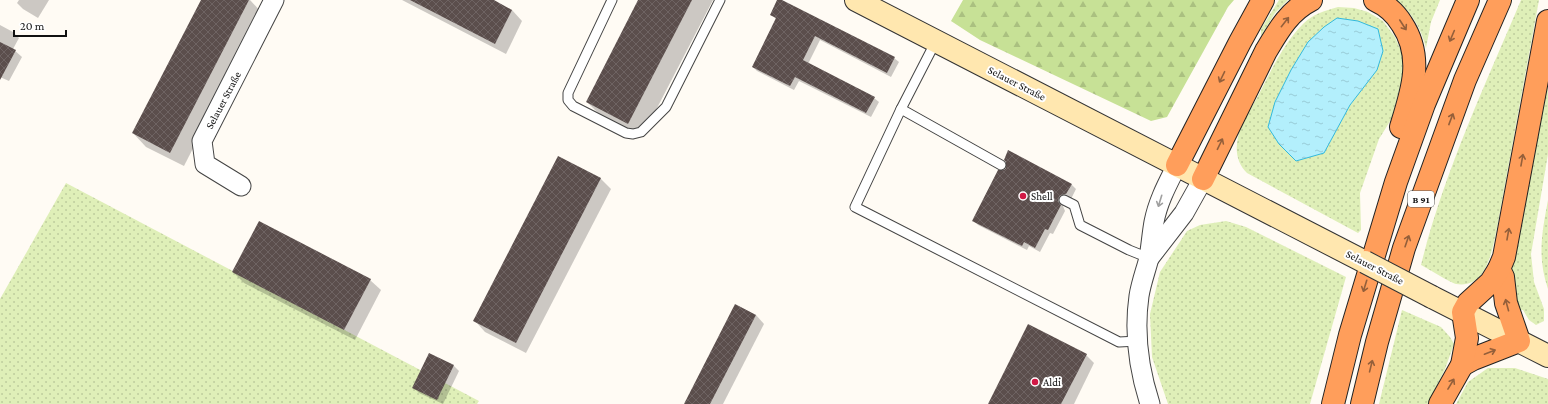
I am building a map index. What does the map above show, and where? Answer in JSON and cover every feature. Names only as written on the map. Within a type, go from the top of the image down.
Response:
[{"type":"highway","points":[[1177,166],[1263,0]]},
{"type":"highway","points":[[1203,179],[1266,51],[1277,32],[1294,11],[1311,0]]},
{"type":"highway","points":[[1375,0],[1389,9],[1399,19],[1407,31],[1415,57],[1413,90],[1394,153],[1396,182]]},
{"type":"highway","name":"B 91","points":[[1333,404],[1350,335],[1396,182],[1430,90],[1468,0]]},
{"type":"highway","name":"B 91","points":[[1362,404],[1377,342],[1404,248],[1465,80],[1500,0]]},
{"type":"highway","points":[[1440,404],[1462,365],[1467,338],[1463,312],[1468,303],[1491,282],[1499,269],[1506,245],[1548,21]]},
{"type":"highway","points":[[1462,365],[1484,354],[1519,341],[1506,303],[1503,277],[1499,269]]},
{"type":"main road","name":"Selauer Straße","points":[[856,0],[1548,356]]},
{"type":"street","name":"Selauer Straße","points":[[241,186],[205,164],[202,141],[274,0]]},
{"type":"street","points":[[1150,404],[1141,367],[1138,341],[1137,317],[1139,296],[1149,258],[1154,221],[1163,192],[1177,166]]},
{"type":"street","points":[[1149,258],[1184,213],[1203,179]]},
{"type":"lane","points":[[612,0],[568,93],[568,100],[573,106],[626,133],[633,134],[641,132],[666,107],[720,0]]},
{"type":"lane","points":[[936,41],[901,109],[855,208],[1119,342],[1138,341]]},
{"type":"lane","points":[[901,109],[1001,165]]},
{"type":"lane","points":[[1064,200],[1074,206],[1080,225],[1129,250],[1149,258]]},
{"type":"green space","points":[[963,0],[1234,0],[1228,7],[1167,117],[1151,121],[980,40],[951,21]]},
{"type":"green space","points":[[1279,0],[1288,0],[1275,13],[1261,36],[1261,29]]},
{"type":"green space","points":[[1397,0],[1440,0],[1431,22],[1426,48],[1415,21]]},
{"type":"green space","points":[[1521,0],[1539,0],[1493,247],[1486,266],[1475,280],[1466,284],[1456,284],[1421,265],[1430,231],[1453,163]]},
{"type":"green space","points":[[1338,7],[1354,8],[1368,12],[1383,21],[1395,37],[1404,58],[1403,75],[1392,118],[1379,139],[1360,193],[1361,230],[1358,233],[1247,173],[1239,161],[1237,152],[1238,137],[1246,116],[1289,40],[1303,24],[1311,18],[1319,13]],"holes":[[[1324,27],[1377,70],[1350,105],[1324,153],[1297,160],[1279,144],[1291,70],[1308,42]]]},
{"type":"green space","points":[[1548,70],[1548,154],[1531,254],[1534,282],[1544,309],[1544,321],[1536,325],[1529,320],[1523,310],[1516,310],[1511,269]]},
{"type":"green space","points":[[66,183],[479,401],[477,404],[0,404],[0,299]]},
{"type":"green space","points":[[1548,200],[1548,289],[1543,266],[1542,234]]},
{"type":"green space","points":[[1226,221],[1246,227],[1346,277],[1310,404],[1168,404],[1152,357],[1150,314],[1160,272],[1187,231],[1200,225]]},
{"type":"green space","points":[[1402,310],[1441,327],[1454,344],[1445,369],[1428,404],[1379,404]]},
{"type":"green space","points":[[1488,368],[1515,368],[1548,379],[1548,404],[1456,404],[1468,382]]},
{"type":"water","points":[[1337,18],[1358,21],[1378,29],[1383,51],[1377,70],[1350,105],[1324,153],[1296,161],[1279,144],[1268,127],[1275,102],[1291,70],[1308,42],[1324,27]]},
{"type":"building","points":[[201,0],[249,0],[170,153],[132,133]]},
{"type":"building","points":[[410,0],[494,0],[512,10],[495,44]]},
{"type":"building","points":[[638,0],[692,0],[628,124],[586,102]]},
{"type":"building","points":[[777,0],[782,0],[895,57],[887,73],[815,36],[803,60],[875,97],[866,113],[795,77],[790,86],[752,67],[776,18],[770,15]]},
{"type":"building","points":[[0,42],[16,50],[0,80]]},
{"type":"building","points":[[1008,150],[1072,184],[1066,194],[1059,197],[1058,201],[1061,205],[1048,230],[1045,229],[1035,248],[1024,242],[1022,246],[972,221],[998,170],[1004,170],[1006,168],[1006,162],[1004,160]]},
{"type":"building","points":[[558,156],[601,178],[516,343],[473,321]]},
{"type":"building","points":[[259,221],[371,279],[344,330],[232,272]]},
{"type":"building","points":[[735,304],[756,315],[710,404],[684,404]]},
{"type":"building","name":"Aldi","points":[[1028,324],[1087,354],[1061,404],[988,404]]},
{"type":"building","points":[[429,353],[454,365],[437,400],[412,388]]},
{"type":"place","name":"Shell","points":[[1023,196]]},
{"type":"place","name":"Aldi","points":[[1035,382]]}]
